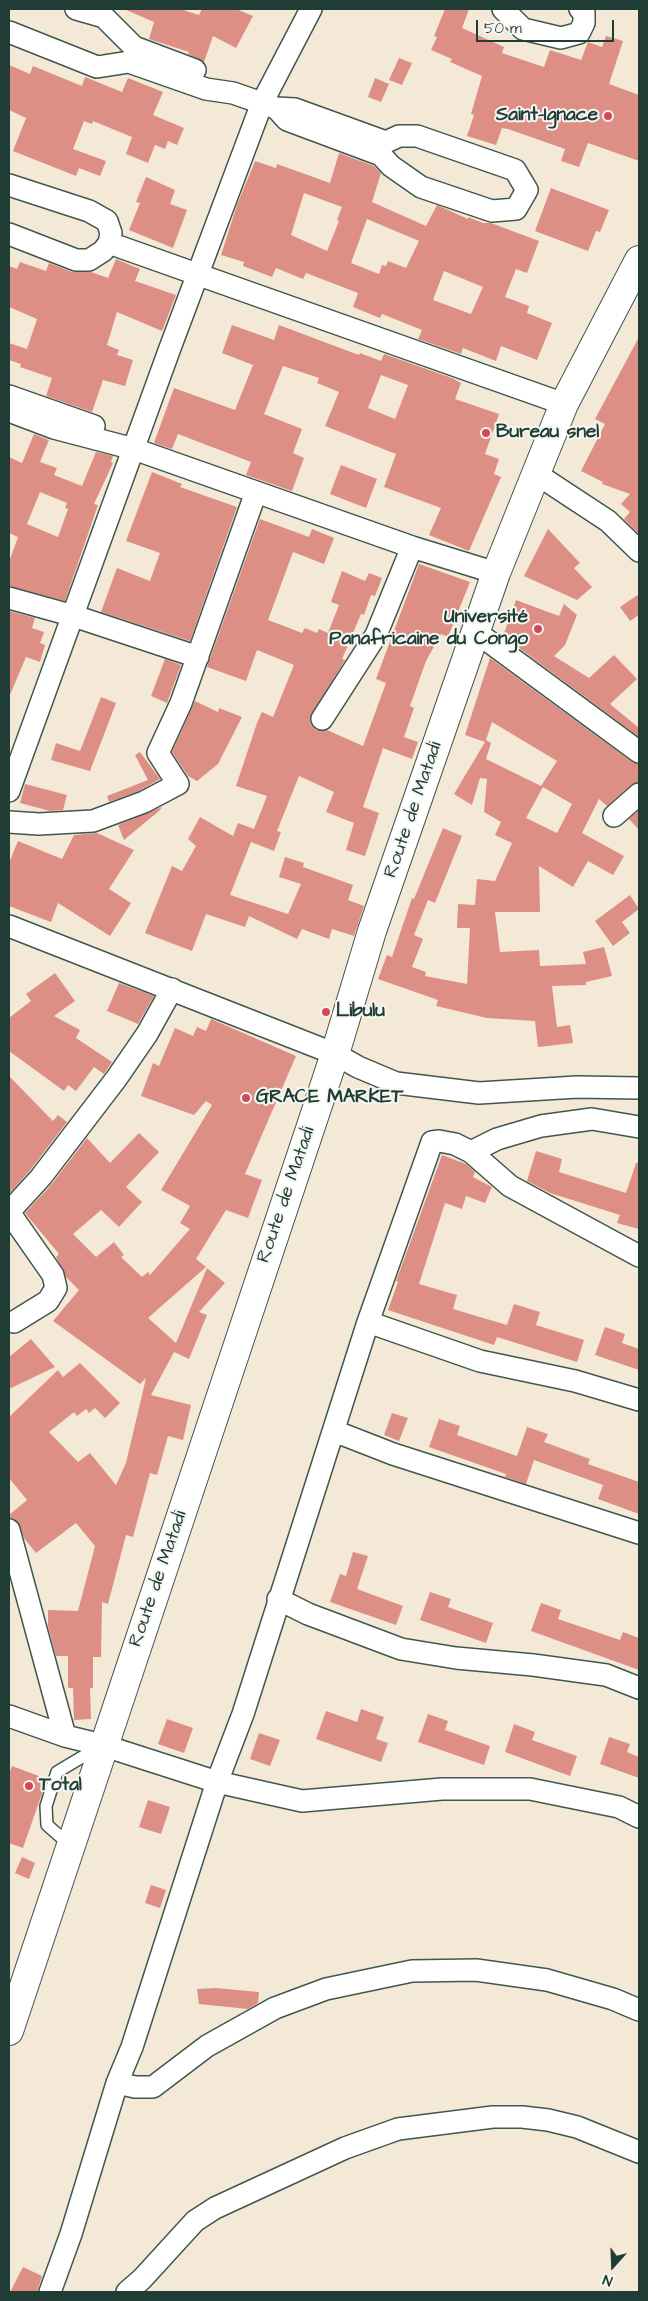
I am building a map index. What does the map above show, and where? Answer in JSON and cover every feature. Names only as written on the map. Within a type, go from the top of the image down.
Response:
[{"type":"highway","name":"Route de Matadi","points":[[9,2031],[102,1745],[205,1446],[257,1281],[335,1054],[372,931],[496,573],[564,404],[639,260]]},
{"type":"street","points":[[76,9],[104,17],[132,54],[206,89],[233,93],[269,105],[295,109],[383,148],[391,166],[421,187],[492,211],[516,209],[526,190],[515,170],[417,136],[398,136],[383,148]]},
{"type":"street","points":[[9,790],[199,274],[311,9]]},
{"type":"street","points":[[503,9],[523,29],[562,38],[579,33],[584,23],[584,12],[580,9]]},
{"type":"street","points":[[9,32],[97,67],[132,54]]},
{"type":"street","points":[[9,185],[89,211],[107,221],[111,233],[109,243],[103,251],[89,260],[76,260],[9,234]]},
{"type":"street","points":[[109,243],[564,404]]},
{"type":"street","points":[[9,396],[98,427],[113,442]]},
{"type":"street","points":[[9,411],[54,428],[113,442],[412,547],[496,573]]},
{"type":"street","points":[[535,473],[608,521],[639,551]]},
{"type":"street","points":[[9,822],[39,824],[93,821],[144,802],[178,784],[158,753],[181,703],[256,492]]},
{"type":"street","points":[[322,719],[376,635],[412,547]]},
{"type":"street","points":[[9,598],[74,616],[198,657]]},
{"type":"street","points":[[476,632],[639,752]]},
{"type":"street","points":[[614,816],[639,794]]},
{"type":"street","points":[[9,926],[335,1054],[358,1067],[396,1083],[478,1093],[577,1087],[639,1088]]},
{"type":"street","points":[[14,1322],[48,1302],[56,1288],[53,1275],[9,1212],[41,1178],[116,1079],[147,1034],[172,989]]},
{"type":"street","points":[[471,1152],[497,1140],[541,1126],[592,1119],[639,1127]]},
{"type":"street","points":[[50,2292],[71,2234],[117,2083],[132,2047],[217,1782],[243,1714],[278,1599],[368,1322],[432,1142],[439,1140],[454,1144],[471,1152],[510,1186],[639,1256]]},
{"type":"street","points":[[368,1322],[480,1361],[575,1381],[639,1400]]},
{"type":"street","points":[[334,1431],[393,1454],[639,1534]]},
{"type":"street","points":[[9,1530],[65,1736]]},
{"type":"street","points":[[278,1599],[308,1614],[401,1650],[606,1675],[639,1688]]},
{"type":"street","points":[[9,1716],[65,1736],[102,1745],[217,1782],[302,1801],[442,1789],[530,1789],[619,1806],[639,1817]]},
{"type":"street","points":[[117,2083],[135,2087],[153,2087],[207,2046],[275,2008],[326,1989],[412,1971],[476,1970],[547,1980],[613,1999],[639,2010]]},
{"type":"street","points":[[127,2292],[195,2221],[216,2208],[344,2148],[398,2128],[493,2117],[522,2117],[577,2127],[639,2152]]},
{"type":"building","points":[[124,9],[180,9],[199,15],[202,9],[236,9],[253,16],[236,48],[213,36],[204,62],[188,54],[189,52],[149,39],[154,22]]},
{"type":"building","points":[[445,9],[469,9],[462,28],[504,47],[502,53],[544,67],[550,50],[581,60],[588,42],[602,47],[606,36],[623,41],[609,84],[639,95],[639,161],[588,143],[579,167],[561,161],[565,149],[508,129],[502,128],[496,145],[467,136],[474,115],[471,114],[482,76],[450,62],[452,59],[431,50],[437,37],[434,36]]},
{"type":"building","points":[[399,58],[412,63],[402,85],[389,80]]},
{"type":"building","points":[[9,65],[30,74],[33,66],[82,86],[85,77],[122,92],[128,78],[163,92],[153,115],[184,128],[177,145],[168,141],[165,149],[155,145],[148,163],[126,154],[132,137],[93,121],[92,124],[84,121],[73,149],[106,161],[100,176],[79,168],[76,176],[13,151],[26,118],[9,110]]},
{"type":"building","points":[[375,78],[389,84],[381,102],[368,97]]},
{"type":"building","points":[[339,153],[374,166],[381,173],[372,202],[426,226],[437,205],[468,219],[468,217],[483,223],[491,223],[539,241],[527,273],[516,269],[505,297],[529,306],[527,313],[552,323],[537,360],[501,346],[496,361],[463,348],[461,354],[418,339],[422,330],[382,314],[380,318],[353,307],[358,293],[306,273],[303,279],[276,268],[272,277],[243,266],[244,262],[221,255],[237,205],[255,161],[276,168],[277,164],[330,183]],"holes":[[[304,193],[342,207],[337,220],[339,221],[327,251],[291,235]],[[367,219],[419,241],[406,268],[388,261],[386,266],[382,265],[379,274],[351,263]],[[444,271],[483,287],[471,314],[433,300]]]},
{"type":"building","points":[[146,177],[175,190],[170,204],[187,210],[173,248],[129,230],[140,203],[136,202]]},
{"type":"building","points":[[551,188],[609,210],[600,232],[596,231],[588,251],[535,231]]},
{"type":"building","points":[[116,259],[140,269],[135,281],[176,295],[162,331],[117,312],[107,345],[119,350],[117,355],[133,360],[125,386],[103,380],[92,412],[46,396],[52,378],[20,367],[21,364],[9,360],[9,343],[27,349],[37,319],[9,307],[9,266],[17,269],[20,262],[46,271],[49,263],[72,272],[91,272],[108,278]]},
{"type":"building","points":[[232,325],[274,340],[279,325],[359,355],[360,353],[381,361],[384,354],[452,378],[461,383],[455,399],[499,414],[485,454],[499,459],[494,474],[501,477],[469,551],[429,535],[441,508],[384,487],[396,454],[325,426],[339,392],[317,383],[319,378],[283,366],[264,414],[302,429],[293,453],[304,458],[292,491],[246,475],[251,462],[178,434],[172,449],[154,443],[174,388],[235,410],[253,365],[222,353]],"holes":[[[381,375],[408,385],[395,419],[368,408]]]},
{"type":"building","points":[[639,337],[639,534],[624,519],[630,512],[621,504],[630,494],[602,484],[603,482],[581,471],[605,424],[595,419]]},
{"type":"building","points":[[34,434],[49,440],[40,462],[57,468],[54,475],[82,486],[96,452],[113,456],[111,462],[113,463],[94,504],[98,505],[65,601],[9,586],[9,562],[18,537],[9,533],[9,457],[22,463]],"holes":[[[40,492],[67,503],[65,508],[68,509],[58,537],[27,524]]]},
{"type":"building","points":[[341,465],[377,479],[366,508],[330,494]]},
{"type":"building","points":[[152,472],[182,484],[180,487],[237,507],[190,641],[101,612],[117,568],[150,581],[160,553],[126,541]]},
{"type":"building","points":[[260,519],[309,537],[312,529],[334,538],[324,564],[293,552],[268,620],[302,633],[305,628],[317,633],[319,629],[328,633],[339,605],[331,602],[342,571],[365,581],[369,573],[382,578],[375,596],[371,595],[364,615],[361,614],[342,659],[345,660],[310,718],[311,725],[316,730],[327,730],[363,746],[386,683],[376,679],[419,564],[470,582],[448,637],[441,634],[426,661],[410,706],[414,708],[404,737],[418,742],[412,759],[383,748],[363,807],[379,813],[365,856],[346,850],[354,823],[326,812],[334,792],[299,776],[277,831],[281,832],[274,851],[251,842],[230,895],[288,914],[301,884],[279,877],[285,857],[304,863],[303,867],[353,885],[348,900],[364,906],[354,936],[332,929],[329,939],[302,929],[297,939],[249,916],[245,927],[206,914],[192,951],[145,933],[172,866],[182,871],[196,846],[188,839],[200,817],[233,836],[238,823],[254,829],[267,796],[236,786],[262,712],[273,717],[294,665],[257,650],[246,681],[207,667]]},
{"type":"building","points":[[548,529],[580,563],[574,568],[592,587],[577,600],[524,576]]},
{"type":"building","points":[[639,594],[639,615],[630,621],[620,607]]},
{"type":"building","points":[[516,600],[559,616],[564,604],[577,615],[565,645],[554,656],[589,678],[614,655],[637,679],[610,704],[639,728],[639,737],[503,636]]},
{"type":"building","points":[[9,611],[35,618],[32,628],[44,632],[40,643],[45,645],[40,662],[26,657],[9,697]]},
{"type":"building","points":[[490,658],[632,762],[639,764],[639,782],[631,785],[607,806],[599,799],[582,833],[624,856],[613,875],[588,861],[573,887],[539,866],[540,912],[495,912],[500,952],[539,950],[540,966],[586,964],[583,952],[604,947],[612,976],[586,982],[586,985],[552,986],[557,1027],[570,1025],[573,1043],[538,1047],[535,1021],[487,1018],[436,1006],[438,1000],[378,979],[387,955],[392,957],[412,898],[414,899],[443,828],[462,836],[435,903],[428,900],[414,935],[423,939],[412,967],[426,972],[425,976],[467,984],[470,928],[457,928],[458,904],[475,905],[477,879],[495,881],[512,843],[495,835],[501,822],[484,812],[487,779],[480,778],[472,805],[454,794],[485,742],[465,735]],"holes":[[[492,722],[557,761],[541,786],[486,759],[491,743],[486,740]],[[543,787],[572,804],[557,833],[526,818]]]},
{"type":"building","points":[[165,659],[181,665],[167,703],[151,696]]},
{"type":"building","points":[[101,697],[116,703],[90,771],[51,760],[56,743],[80,751]]},
{"type":"building","points":[[195,701],[218,712],[219,708],[242,717],[218,764],[197,781],[188,776],[172,752]]},
{"type":"building","points":[[140,752],[160,779],[139,791],[109,802],[107,796],[148,780],[135,755]]},
{"type":"building","points":[[25,784],[67,795],[63,810],[50,811],[20,803]]},
{"type":"building","points":[[162,807],[159,811],[124,840],[118,825]]},
{"type":"building","points":[[639,810],[639,830],[629,819]]},
{"type":"building","points":[[97,833],[134,850],[109,889],[131,903],[110,936],[58,903],[51,922],[9,906],[9,863],[18,841],[62,859],[74,835]]},
{"type":"building","points":[[630,895],[639,909],[622,922],[630,933],[613,946],[595,921]]},
{"type":"building","points":[[55,973],[75,1001],[54,1016],[80,1030],[76,1038],[112,1062],[104,1074],[94,1067],[76,1091],[68,1085],[64,1091],[9,1051],[9,1018],[31,1001],[26,994]]},
{"type":"building","points":[[119,983],[154,996],[138,1024],[107,1011]]},
{"type":"building","points":[[211,1019],[296,1056],[245,1174],[262,1180],[248,1218],[226,1210],[196,1259],[206,1267],[148,1318],[176,1343],[207,1268],[225,1283],[199,1312],[207,1315],[189,1359],[174,1352],[151,1395],[191,1405],[183,1440],[168,1436],[157,1475],[150,1473],[133,1537],[126,1535],[108,1604],[102,1602],[101,1657],[93,1657],[93,1688],[90,1688],[91,1719],[74,1720],[73,1688],[68,1688],[68,1656],[56,1656],[48,1626],[48,1610],[78,1611],[95,1546],[76,1523],[36,1553],[24,1538],[18,1522],[9,1518],[9,1515],[27,1500],[9,1478],[9,1417],[58,1370],[63,1377],[80,1363],[120,1403],[105,1418],[95,1408],[89,1413],[86,1409],[77,1416],[74,1412],[49,1432],[78,1462],[90,1453],[116,1485],[126,1463],[146,1378],[140,1384],[53,1321],[79,1290],[66,1277],[56,1257],[59,1254],[25,1213],[51,1185],[87,1138],[110,1163],[139,1133],[159,1152],[126,1187],[142,1202],[119,1227],[101,1210],[73,1234],[96,1257],[114,1242],[124,1255],[121,1257],[142,1277],[148,1272],[150,1275],[190,1229],[180,1223],[190,1206],[161,1190],[212,1105],[206,1101],[194,1115],[141,1096],[153,1063],[159,1066],[175,1028],[193,1036],[197,1027],[206,1031]]},
{"type":"building","points":[[9,1076],[53,1121],[58,1115],[67,1122],[9,1194]]},
{"type":"building","points":[[536,1151],[562,1159],[559,1172],[626,1193],[636,1163],[639,1163],[639,1229],[617,1223],[620,1215],[550,1193],[527,1181]]},
{"type":"building","points":[[442,1155],[466,1164],[475,1172],[473,1177],[492,1187],[485,1203],[466,1196],[462,1209],[445,1203],[419,1284],[457,1295],[453,1309],[507,1325],[514,1304],[540,1312],[536,1325],[584,1340],[577,1362],[497,1337],[494,1345],[388,1310],[398,1282],[396,1281]]},
{"type":"building","points":[[605,1327],[625,1334],[622,1343],[639,1349],[639,1370],[595,1355]]},
{"type":"building","points":[[31,1339],[55,1367],[9,1389],[9,1357]]},
{"type":"building","points":[[392,1413],[408,1418],[399,1441],[384,1435]]},
{"type":"building","points":[[439,1419],[460,1426],[457,1435],[517,1456],[527,1427],[548,1434],[544,1442],[590,1459],[588,1464],[639,1482],[639,1514],[598,1499],[603,1485],[534,1460],[526,1484],[505,1477],[506,1474],[429,1447]]},
{"type":"building","points":[[353,1552],[368,1556],[357,1589],[403,1606],[396,1625],[330,1602],[340,1574],[346,1576]]},
{"type":"building","points":[[430,1592],[451,1599],[448,1607],[493,1623],[486,1643],[420,1620]]},
{"type":"building","points":[[541,1603],[561,1610],[558,1619],[620,1640],[623,1632],[639,1638],[639,1670],[531,1631]]},
{"type":"building","points":[[361,1709],[384,1717],[376,1739],[388,1743],[381,1762],[316,1739],[326,1711],[357,1722]]},
{"type":"building","points":[[428,1714],[448,1721],[445,1730],[490,1746],[484,1765],[418,1742]]},
{"type":"building","points":[[167,1719],[193,1728],[184,1753],[158,1744]]},
{"type":"building","points":[[514,1724],[535,1732],[532,1740],[577,1756],[570,1776],[505,1752]]},
{"type":"building","points":[[259,1733],[280,1740],[270,1766],[250,1759]]},
{"type":"building","points":[[609,1737],[630,1744],[627,1752],[639,1757],[639,1778],[600,1764]]},
{"type":"building","points":[[12,1766],[47,1779],[23,1848],[9,1843],[9,1774]]},
{"type":"building","points":[[148,1800],[170,1807],[161,1834],[139,1827]]},
{"type":"building","points":[[22,1857],[35,1863],[29,1879],[15,1873]]},
{"type":"building","points":[[151,1885],[166,1890],[160,1908],[145,1903]]},
{"type":"building","points":[[216,1988],[259,1992],[258,2003],[248,2009],[199,2004],[197,1989]]},
{"type":"building","points":[[23,2267],[42,2276],[37,2292],[10,2292]]},
{"type":"place","name":"Saint-Ignace","points":[[608,116]]},
{"type":"place","name":"Bureau snel","points":[[486,433]]},
{"type":"place","name":"Université Panafricaine du Congo","points":[[538,629]]},
{"type":"place","name":"Libulu","points":[[326,1012]]},
{"type":"place","name":"GRACE MARKET","points":[[246,1098]]},
{"type":"place","name":"Total","points":[[29,1786]]}]
